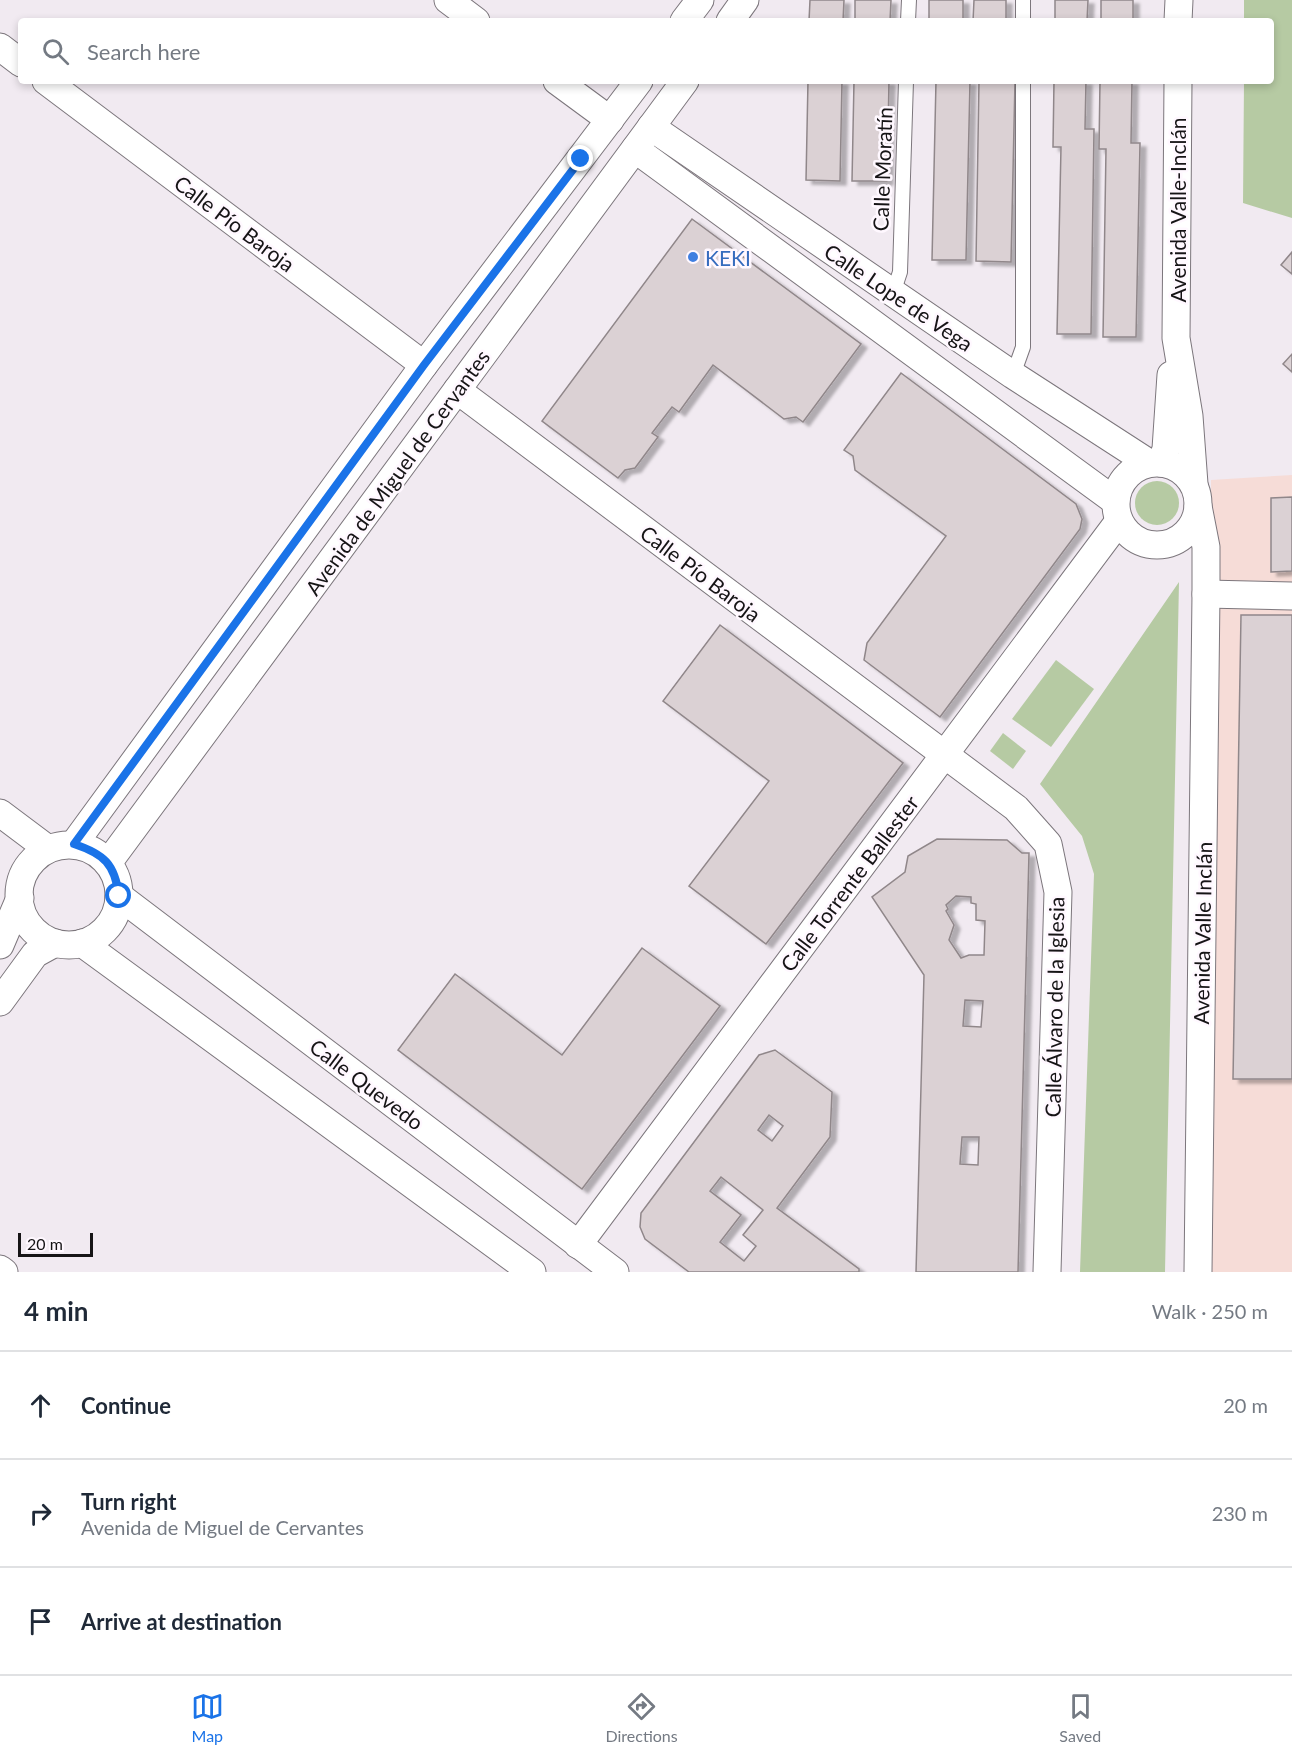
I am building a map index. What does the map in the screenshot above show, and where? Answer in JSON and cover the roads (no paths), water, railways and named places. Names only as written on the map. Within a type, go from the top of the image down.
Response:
[{"type":"street","points":[[448,0],[472,18]]},
{"type":"street","points":[[686,18],[700,0]]},
{"type":"street","points":[[732,18],[745,0]]},
{"type":"street","points":[[1178,18],[1179,0]]},
{"type":"street","points":[[0,47],[18,61]]},
{"type":"street","name":"Calle Pío Baroja","points":[[50,84],[424,365]]},
{"type":"street","points":[[561,84],[610,120]]},
{"type":"street","name":"Avenida de Miguel de Cervantes","points":[[74,844],[424,365],[637,84]]},
{"type":"street","name":"Avenida de Miguel de Cervantes","points":[[108,863],[683,84]]},
{"type":"street","name":"Avenida Valle-Inclán","points":[[1155,463],[1166,449],[1176,338],[1178,84]]},
{"type":"street","name":"Calle Lope de Vega","points":[[651,127],[1013,375],[1155,463]]},
{"type":"street","points":[[635,149],[1117,511],[1127,533],[1138,542],[1152,546],[1166,545],[1176,541],[1192,526],[1196,495],[1185,474],[1174,466],[1155,463],[1139,467],[1123,480],[1117,511]]},
{"type":"street","name":"Avenida Valle-Inclán","points":[[1176,338],[1189,416],[1196,495]]},
{"type":"street","name":"Calle Pío Baroja","points":[[457,390],[945,756]]},
{"type":"street","name":"Avenida Valle Inclán","points":[[1196,495],[1206,547],[1198,1272]]},
{"type":"street","name":"Calle Torrente Ballester","points":[[578,1245],[945,756],[1117,511]]},
{"type":"street","points":[[1166,545],[1182,559],[1206,594],[1292,596]]},
{"type":"street","name":"Calle Álvaro de la Iglesia","points":[[945,756],[1016,808],[1048,844],[1058,892],[1047,1272]]},
{"type":"street","points":[[0,813],[48,849]]},
{"type":"street","points":[[0,945],[13,890],[28,868],[48,849],[74,844],[93,850],[108,863],[117,879],[119,896],[116,912],[108,926],[97,937],[68,943],[35,954],[0,1002]]},
{"type":"street","points":[[13,890],[32,928],[68,943],[532,1272]]},
{"type":"street","name":"Calle Quevedo","points":[[119,896],[615,1272]]},
{"type":"street","points":[[0,1269],[4,1272]]},
{"type":"lane","points":[[908,18],[909,0]]},
{"type":"lane","points":[[1023,0],[1023,18]]},
{"type":"lane","name":"Calle Moratín","points":[[893,293],[900,272],[906,84]]},
{"type":"lane","points":[[1013,375],[1023,347],[1023,84]]},
{"type":"place","name":"KEKI","points":[[693,257]]}]
